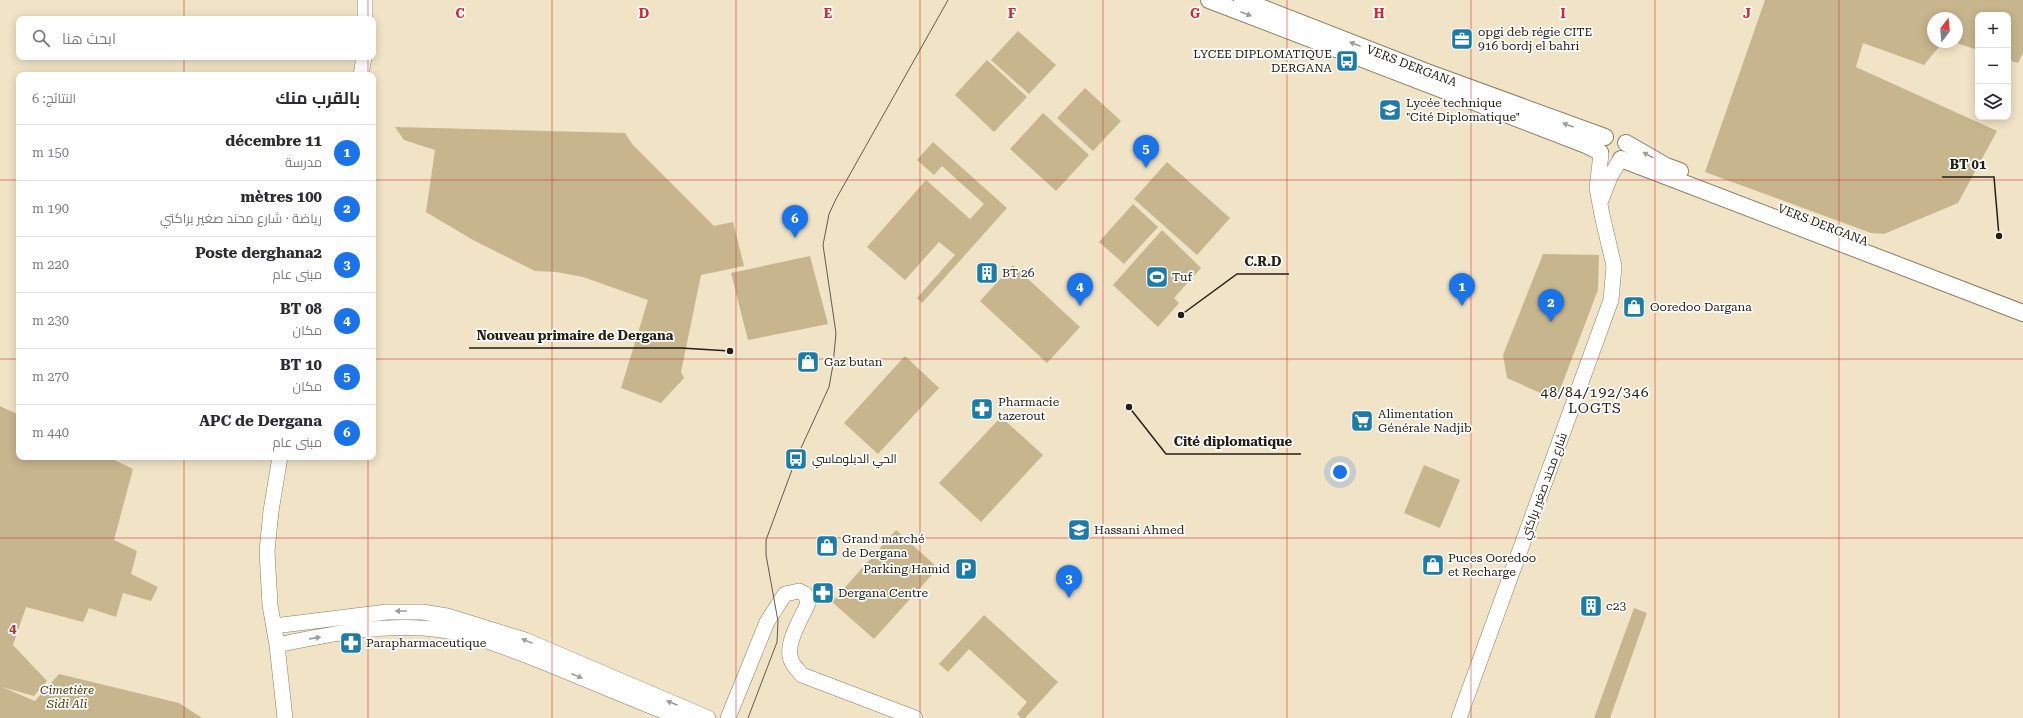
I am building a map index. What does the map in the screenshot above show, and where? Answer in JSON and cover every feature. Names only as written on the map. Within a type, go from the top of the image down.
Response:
[{"type":"main road","points":[[1209,0],[1586,145],[1602,148]]},
{"type":"main road","name":"VERS DERGANA","points":[[1242,0],[1432,73],[1602,148]]},
{"type":"main road","points":[[1602,148],[1615,135],[1619,136],[1626,143],[1626,152],[1620,160]]},
{"type":"main road","name":"VERS DERGANA","points":[[1626,143],[1666,166],[2023,302]]},
{"type":"main road","points":[[1602,148],[1609,161],[1620,160],[2023,313]]},
{"type":"street","points":[[365,0],[365,16]]},
{"type":"street","points":[[362,72],[364,60]]},
{"type":"street","name":"شارع محند صغير براكتي","points":[[1459,718],[1611,300],[1614,266],[1600,205],[1597,179],[1602,148]]},
{"type":"street","points":[[1600,205],[1610,177],[1620,160]]},
{"type":"street","points":[[280,460],[271,511],[267,551],[285,718]]},
{"type":"street","points":[[728,718],[767,622],[785,594],[800,591],[805,594],[808,603],[791,641],[790,650],[791,661],[802,675],[915,718]]},
{"type":"street","points":[[274,626],[398,611],[447,616],[509,634],[552,659],[682,718]]},
{"type":"street","points":[[347,617],[348,633]]},
{"type":"street","points":[[277,645],[348,633],[398,628],[443,630],[552,659],[708,718]]},
{"type":"green space","points":[[1765,0],[2023,0],[2023,53],[2018,63],[2011,61],[2011,12],[1975,12],[1975,49],[1963,45],[1963,12],[1927,12],[1927,48],[1938,48],[1924,65],[1863,43],[1856,67],[1997,131],[1958,203],[1884,234],[1871,233],[1705,172]]},
{"type":"green space","points":[[1018,31],[1056,65],[1029,94],[991,60]]},
{"type":"green space","points":[[987,60],[1027,97],[994,132],[955,95]]},
{"type":"green space","points":[[1085,88],[1121,121],[1093,151],[1057,118]]},
{"type":"green space","points":[[1043,113],[1089,155],[1056,191],[1010,149]]},
{"type":"green space","points":[[395,127],[625,133],[632,144],[714,226],[733,222],[744,266],[701,275],[681,372],[684,378],[661,403],[621,388],[648,300],[583,277],[556,272],[535,271],[473,240],[426,212],[435,150],[404,140]]},
{"type":"green space","points":[[933,142],[1007,208],[922,303],[917,298],[955,255],[939,242],[905,280],[867,247],[926,180],[970,219],[984,204],[942,166],[934,175],[917,160]]},
{"type":"green space","points":[[1167,162],[1230,218],[1197,255],[1134,199]]},
{"type":"green space","points":[[1133,204],[1158,227],[1124,264],[1099,242]]},
{"type":"green space","name":"Tuf","points":[[1162,230],[1201,268],[1174,298],[1179,303],[1158,327],[1113,285]]},
{"type":"green space","points":[[1543,254],[1599,255],[1598,290],[1556,400],[1507,378],[1503,355]]},
{"type":"green space","points":[[810,256],[828,324],[748,340],[731,273]]},
{"type":"green space","points":[[1013,265],[1080,327],[1047,363],[980,301]]},
{"type":"green space","points":[[905,356],[939,388],[878,454],[844,423]]},
{"type":"green space","name":"Cimetière Sidi Ali","points":[[0,406],[16,414],[16,460],[114,460],[133,469],[114,540],[137,551],[131,574],[158,587],[151,601],[123,593],[116,617],[89,608],[83,622],[26,607],[13,645],[47,681],[34,696],[2,687],[35,701],[59,674],[179,703],[202,718],[0,718]]},
{"type":"green space","points":[[1001,417],[1043,455],[981,522],[939,483]]},
{"type":"green space","points":[[1424,465],[1460,480],[1440,528],[1404,513]]},
{"type":"green space","points":[[896,530],[938,568],[874,639],[832,602]]},
{"type":"green space","points":[[1634,608],[1647,613],[1610,718],[1594,718]]},
{"type":"green space","points":[[984,615],[1058,682],[1025,718],[1021,718],[1017,714],[1027,702],[969,649],[948,672],[939,664]]},
{"type":"tram line","points":[[748,718],[777,642],[778,621],[766,555],[766,540],[796,459],[829,387],[833,365],[836,333],[823,245],[829,214],[948,0]]},
{"type":"place","name":"opgi deb régie CITE 916 bordj el bahri","points":[[1462,39]]},
{"type":"place","name":"LYCEE DIPLOMATIQUE DERGANA","points":[[1347,61]]},
{"type":"place","name":"Lycée technique \"Cité Diplomatique\"","points":[[1390,110]]},
{"type":"place","name":"BT 10","points":[[1146,168]]},
{"type":"place","name":"BT 01","points":[[1999,236]]},
{"type":"place","name":"APC de Dergana","points":[[795,238]]},
{"type":"place","name":"BT 26","points":[[987,273]]},
{"type":"place","name":"Tuf","points":[[1157,277]]},
{"type":"place","name":"BT 08","points":[[1080,306]]},
{"type":"place","name":"11 décembre","points":[[1462,306]]},
{"type":"place","name":"Ooredoo Dargana","points":[[1634,307]]},
{"type":"place","name":"C.R.D","points":[[1181,315]]},
{"type":"place","name":"100 mètres","points":[[1551,322]]},
{"type":"place","name":"Nouveau primaire de Dergana","points":[[730,351]]},
{"type":"place","name":"Gaz butan","points":[[808,362]]},
{"type":"place","name":"Cité diplomatique","points":[[1129,407]]},
{"type":"place","name":"Pharmacie tazerout","points":[[982,409]]},
{"type":"place","name":"Alimentation Générale Nadjib","points":[[1362,421]]},
{"type":"place","name":"الحي الدبلوماسي","points":[[796,459]]},
{"type":"place","name":"Hassani Ahmed","points":[[1079,530]]},
{"type":"place","name":"Grand marché de Dergana","points":[[827,546]]},
{"type":"place","name":"Puces Ooredoo et Recharge","points":[[1433,565]]},
{"type":"place","name":"Parking Hamid","points":[[966,569]]},
{"type":"place","name":"Dergana Centre","points":[[823,593]]},
{"type":"place","name":"Poste derghana2","points":[[1069,598]]},
{"type":"place","name":"c23","points":[[1591,606]]},
{"type":"place","name":"Parapharmaceutique","points":[[351,643]]},
{"type":"district","name":"48/84/192/346 LOGTS","points":[[1595,400]]}]
